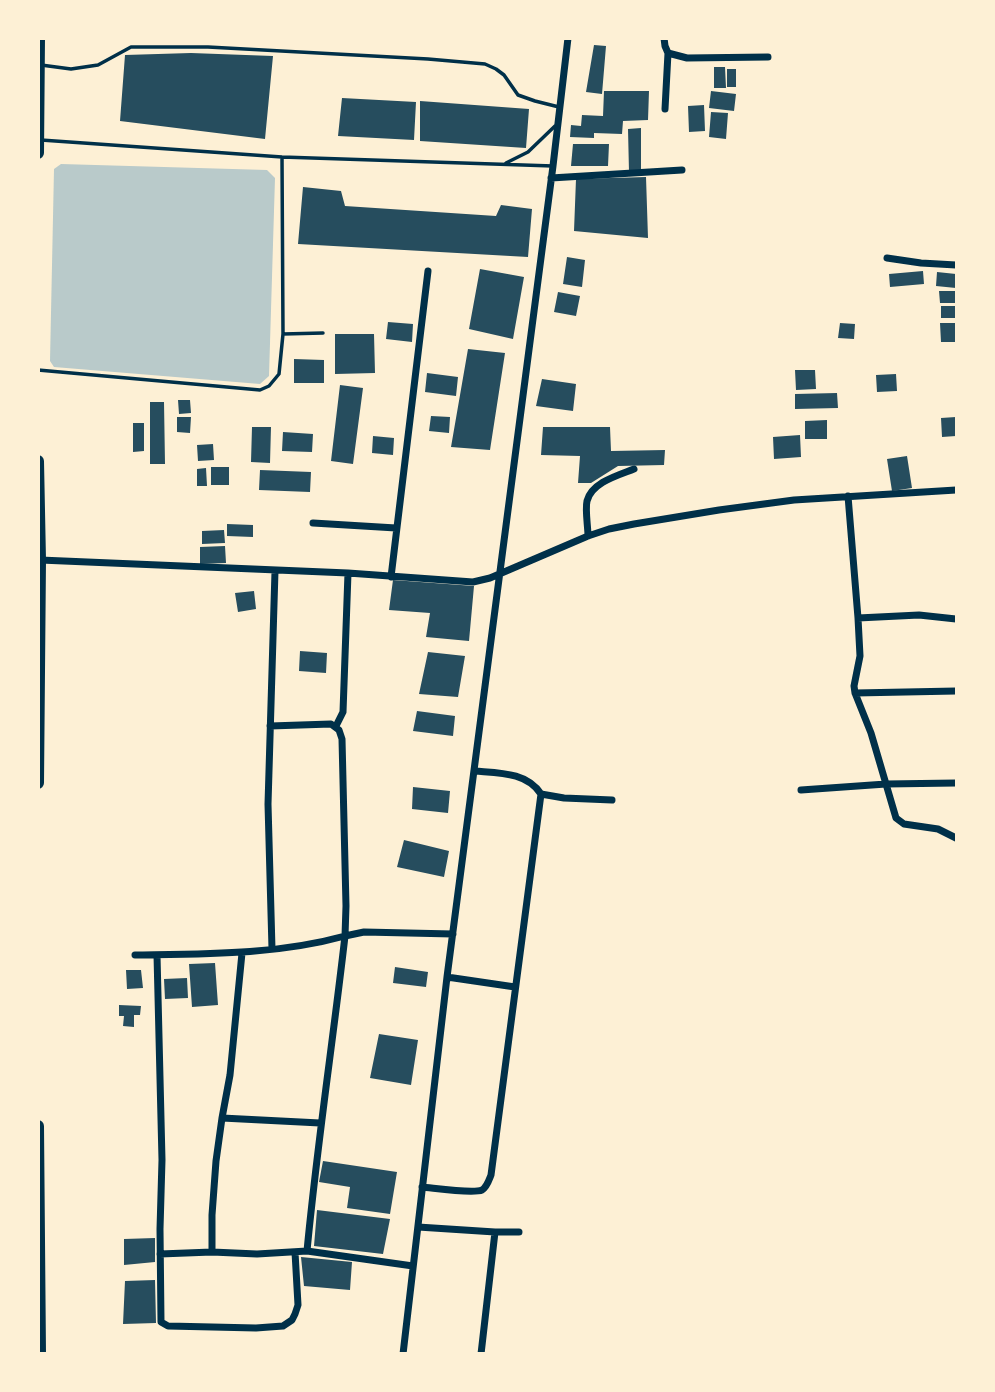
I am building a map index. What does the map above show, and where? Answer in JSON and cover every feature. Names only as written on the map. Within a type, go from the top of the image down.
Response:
[{"type":"main road","points":[[38,153],[39,38]]},
{"type":"main road","points":[[38,461],[38,783]]},
{"type":"main road","points":[[38,1126],[40,1353]]},
{"type":"street","points":[[403,1353],[447,977],[568,38]]},
{"type":"street","points":[[664,38],[668,52],[665,109]]},
{"type":"street","points":[[668,52],[687,58],[768,57]]},
{"type":"street","points":[[551,178],[682,170]]},
{"type":"street","points":[[887,258],[957,265]]},
{"type":"street","points":[[390,577],[428,271]]},
{"type":"street","points":[[588,536],[587,500],[595,488],[634,469]]},
{"type":"street","points":[[40,561],[348,573],[473,582],[490,579],[588,536],[634,524],[794,500],[957,490]]},
{"type":"street","points":[[848,496],[860,656],[855,693],[871,733],[892,807],[899,822],[938,829],[957,838]]},
{"type":"street","points":[[313,523],[396,528]]},
{"type":"street","points":[[272,949],[268,804],[275,571]]},
{"type":"street","points":[[336,726],[343,712],[348,573]]},
{"type":"street","points":[[858,618],[919,615],[957,619]]},
{"type":"street","points":[[855,693],[957,691]]},
{"type":"street","points":[[270,726],[331,724],[339,730],[342,739],[345,936],[320,1123],[307,1251]]},
{"type":"street","points":[[422,1187],[481,1190],[487,1185],[491,1175],[541,794],[536,786],[525,779],[475,771]]},
{"type":"street","points":[[801,790],[886,784],[957,783]]},
{"type":"street","points":[[541,794],[612,800]]},
{"type":"street","points":[[135,955],[242,953],[295,947],[365,932],[453,934]]},
{"type":"street","points":[[212,1252],[212,1215],[242,953]]},
{"type":"street","points":[[157,955],[162,1160],[160,1318],[167,1326],[283,1326],[292,1320],[298,1305],[295,1252]]},
{"type":"street","points":[[447,977],[515,987]]},
{"type":"street","points":[[222,1118],[320,1123]]},
{"type":"street","points":[[418,1227],[519,1231]]},
{"type":"street","points":[[481,1353],[495,1232]]},
{"type":"street","points":[[160,1254],[307,1251],[413,1266]]},
{"type":"lane","points":[[39,65],[71,69],[98,65],[131,47],[208,47],[428,59],[485,64],[504,75],[519,95],[560,107]]},
{"type":"lane","points":[[504,164],[527,152],[558,123]]},
{"type":"lane","points":[[38,140],[282,157],[552,166]]},
{"type":"lane","points":[[38,370],[260,390],[269,386],[279,374],[283,334],[282,157]]},
{"type":"lane","points":[[283,334],[323,333]]},
{"type":"shaded area","points":[[61,164],[267,170],[275,178],[269,376],[260,384],[54,367],[50,361],[54,169]]},
{"type":"building","points":[[594,45],[606,46],[602,94],[586,92]]},
{"type":"building","points":[[191,53],[273,56],[265,139],[120,121],[125,55]]},
{"type":"building","points":[[714,67],[725,67],[726,88],[714,88]]},
{"type":"building","points":[[727,69],[736,69],[736,87],[727,87]]},
{"type":"building","points":[[604,91],[649,91],[648,120],[623,121],[622,134],[594,133],[594,138],[570,137],[571,125],[581,126],[582,115],[603,116]]},
{"type":"building","points":[[711,91],[736,94],[734,111],[709,108]]},
{"type":"building","points":[[342,98],[416,102],[414,140],[338,136]]},
{"type":"building","points":[[420,101],[529,109],[526,148],[420,141]]},
{"type":"building","points":[[704,105],[705,131],[689,132],[688,106]]},
{"type":"building","points":[[711,112],[728,113],[726,139],[709,137]]},
{"type":"building","points":[[641,128],[641,172],[629,172],[628,129]]},
{"type":"building","points":[[573,144],[609,144],[608,166],[571,166]]},
{"type":"building","points":[[646,177],[648,238],[574,231],[576,179]]},
{"type":"building","points":[[303,187],[341,191],[345,206],[496,216],[501,205],[532,209],[528,257],[298,244]]},
{"type":"building","points":[[567,257],[585,260],[582,287],[563,284]]},
{"type":"building","points":[[480,269],[524,277],[513,339],[469,329]]},
{"type":"building","points":[[923,271],[924,284],[890,287],[889,274]]},
{"type":"building","points":[[937,272],[956,274],[956,288],[936,286]]},
{"type":"building","points":[[939,291],[956,291],[956,303],[940,303]]},
{"type":"building","points":[[558,292],[580,296],[576,316],[554,312]]},
{"type":"building","points":[[941,306],[956,306],[956,318],[941,318]]},
{"type":"building","points":[[388,322],[413,324],[412,342],[386,339]]},
{"type":"building","points":[[840,323],[855,324],[854,339],[838,338]]},
{"type":"building","points":[[940,323],[956,323],[956,342],[941,342]]},
{"type":"building","points":[[335,334],[374,334],[375,373],[335,374]]},
{"type":"building","points":[[468,349],[505,353],[490,450],[451,447]]},
{"type":"building","points":[[294,359],[324,360],[324,383],[294,383]]},
{"type":"building","points":[[795,370],[815,370],[816,389],[796,390]]},
{"type":"building","points":[[427,373],[458,377],[456,396],[425,392]]},
{"type":"building","points":[[896,374],[897,391],[877,392],[876,375]]},
{"type":"building","points":[[542,379],[576,384],[573,411],[536,406]]},
{"type":"building","points":[[340,385],[363,388],[353,464],[331,461]]},
{"type":"building","points":[[837,393],[838,408],[795,409],[795,394]]},
{"type":"building","points":[[178,400],[190,400],[191,413],[179,414]]},
{"type":"building","points":[[150,402],[164,402],[165,464],[150,464]]},
{"type":"building","points":[[431,416],[450,417],[449,433],[429,431]]},
{"type":"building","points":[[177,417],[191,417],[190,433],[177,432]]},
{"type":"building","points":[[956,417],[956,436],[942,437],[941,418]]},
{"type":"building","points":[[827,420],[827,439],[805,439],[805,421]]},
{"type":"building","points":[[133,423],[144,423],[144,451],[133,452]]},
{"type":"building","points":[[252,427],[271,427],[270,463],[251,462]]},
{"type":"building","points":[[543,427],[610,427],[611,451],[665,450],[664,465],[618,466],[591,483],[578,483],[580,456],[541,455]]},
{"type":"building","points":[[283,432],[313,434],[312,452],[282,451]]},
{"type":"building","points":[[800,435],[801,457],[774,459],[773,437]]},
{"type":"building","points":[[373,436],[394,438],[393,455],[372,453]]},
{"type":"building","points":[[213,444],[214,460],[198,461],[197,445]]},
{"type":"building","points":[[907,456],[912,488],[892,491],[887,459]]},
{"type":"building","points":[[211,467],[229,467],[229,485],[211,485]]},
{"type":"building","points":[[206,468],[207,486],[197,486],[197,469]]},
{"type":"building","points":[[260,470],[311,472],[310,492],[259,490]]},
{"type":"building","points":[[227,524],[253,525],[253,537],[227,536]]},
{"type":"building","points":[[224,530],[225,543],[202,544],[202,531]]},
{"type":"building","points":[[225,546],[226,563],[200,564],[200,547]]},
{"type":"building","points":[[393,580],[474,586],[469,641],[426,637],[430,613],[389,610]]},
{"type":"building","points":[[254,591],[256,609],[238,612],[235,593]]},
{"type":"building","points":[[300,651],[327,653],[326,673],[299,671]]},
{"type":"building","points":[[428,652],[465,656],[458,697],[419,694]]},
{"type":"building","points":[[417,711],[455,716],[453,736],[413,731]]},
{"type":"building","points":[[413,787],[450,791],[448,813],[412,809]]},
{"type":"building","points":[[404,840],[449,851],[444,877],[397,867]]},
{"type":"building","points":[[215,963],[218,1005],[192,1007],[189,964]]},
{"type":"building","points":[[395,967],[428,972],[426,987],[393,983]]},
{"type":"building","points":[[126,970],[141,970],[143,988],[127,989]]},
{"type":"building","points":[[187,978],[188,998],[165,999],[164,979]]},
{"type":"building","points":[[119,1005],[141,1006],[140,1015],[134,1015],[134,1027],[123,1026],[124,1016],[119,1016]]},
{"type":"building","points":[[379,1034],[418,1040],[411,1085],[370,1078]]},
{"type":"building","points":[[323,1161],[397,1172],[390,1214],[347,1208],[350,1187],[319,1182]]},
{"type":"building","points":[[317,1210],[390,1219],[383,1254],[314,1246]]},
{"type":"building","points":[[155,1238],[155,1262],[124,1265],[124,1239]]},
{"type":"building","points":[[301,1257],[352,1262],[350,1290],[304,1286]]},
{"type":"building","points":[[155,1280],[156,1323],[123,1324],[125,1281]]}]
